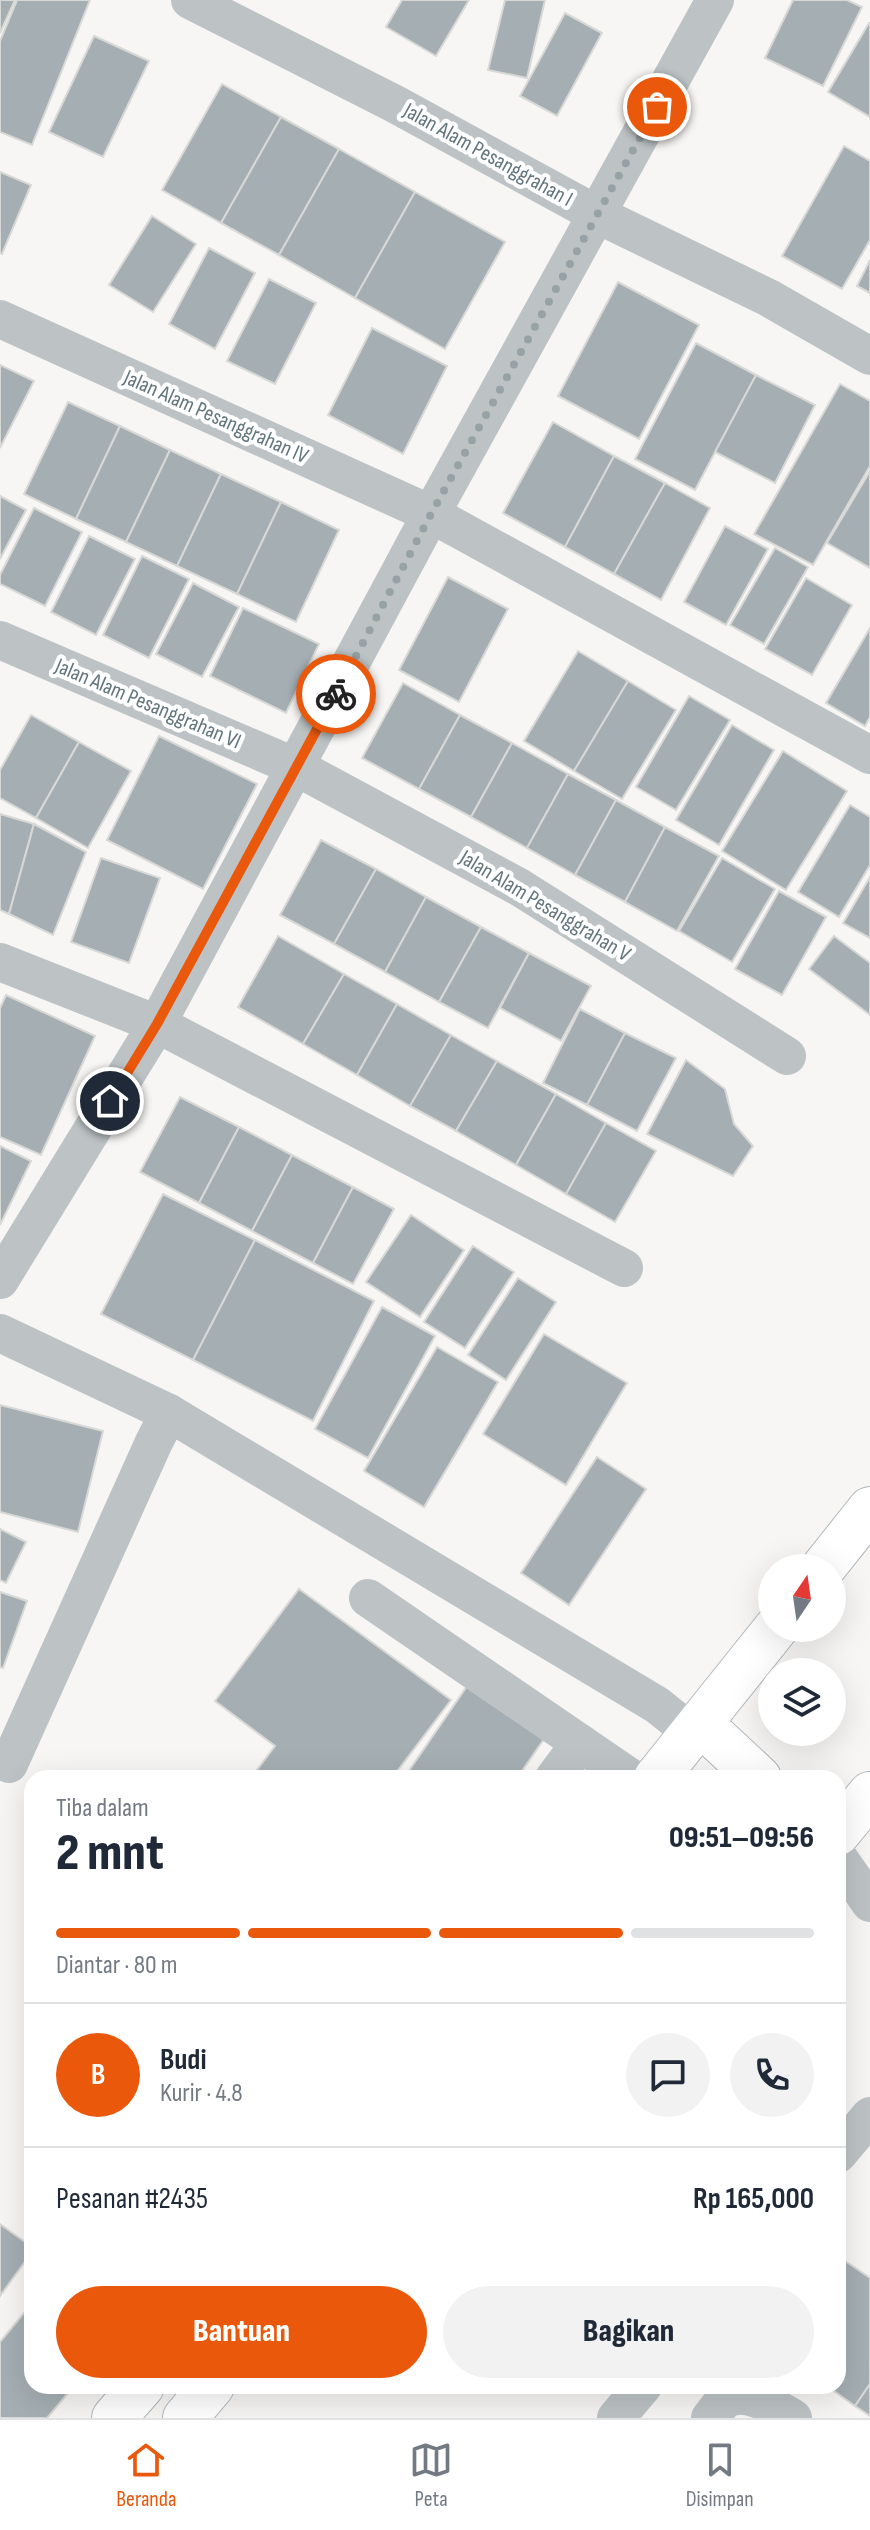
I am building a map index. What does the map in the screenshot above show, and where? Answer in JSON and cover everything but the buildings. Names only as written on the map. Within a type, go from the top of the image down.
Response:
[{"type":"main road","points":[[834,1554],[870,1509]]},
{"type":"main road","points":[[729,1770],[672,1759],[765,1642]]},
{"type":"main road","points":[[846,1823],[870,1794]]},
{"type":"main road","points":[[114,2418],[135,2394]]},
{"type":"main road","points":[[185,2418],[205,2394]]},
{"type":"street","name":"Jalan Alam Pesanggrahan I","points":[[190,0],[395,104],[598,215],[769,298],[870,356]]},
{"type":"street","points":[[0,1280],[157,1024],[431,514],[715,0]]},
{"type":"street","name":"Jalan Alam Pesanggrahan IV","points":[[0,319],[431,514],[870,755]]},
{"type":"street","name":"Jalan Alam Pesanggrahan VI","points":[[0,640],[296,767]]},
{"type":"street","name":"Jalan Alam Pesanggrahan V","points":[[296,767],[519,887],[787,1056]]},
{"type":"street","points":[[0,962],[157,1024],[624,1268]]},
{"type":"street","points":[[0,1333],[169,1413],[657,1705],[672,1759],[580,1743],[368,1598]]},
{"type":"street","points":[[9,1764],[169,1413]]},
{"type":"street","points":[[560,1770],[580,1743]]},
{"type":"street","points":[[846,1868],[870,1903]]},
{"type":"street","points":[[846,1906],[870,1926]]},
{"type":"street","points":[[846,2144],[870,2116]]},
{"type":"street","points":[[616,2418],[636,2394]]},
{"type":"street","points":[[718,2409],[733,2397],[756,2398],[793,2418]]},
{"type":"way so far","points":[[336,694],[431,514],[657,107]]},
{"type":"route","points":[[110,1101],[157,1024],[336,694]]}]
